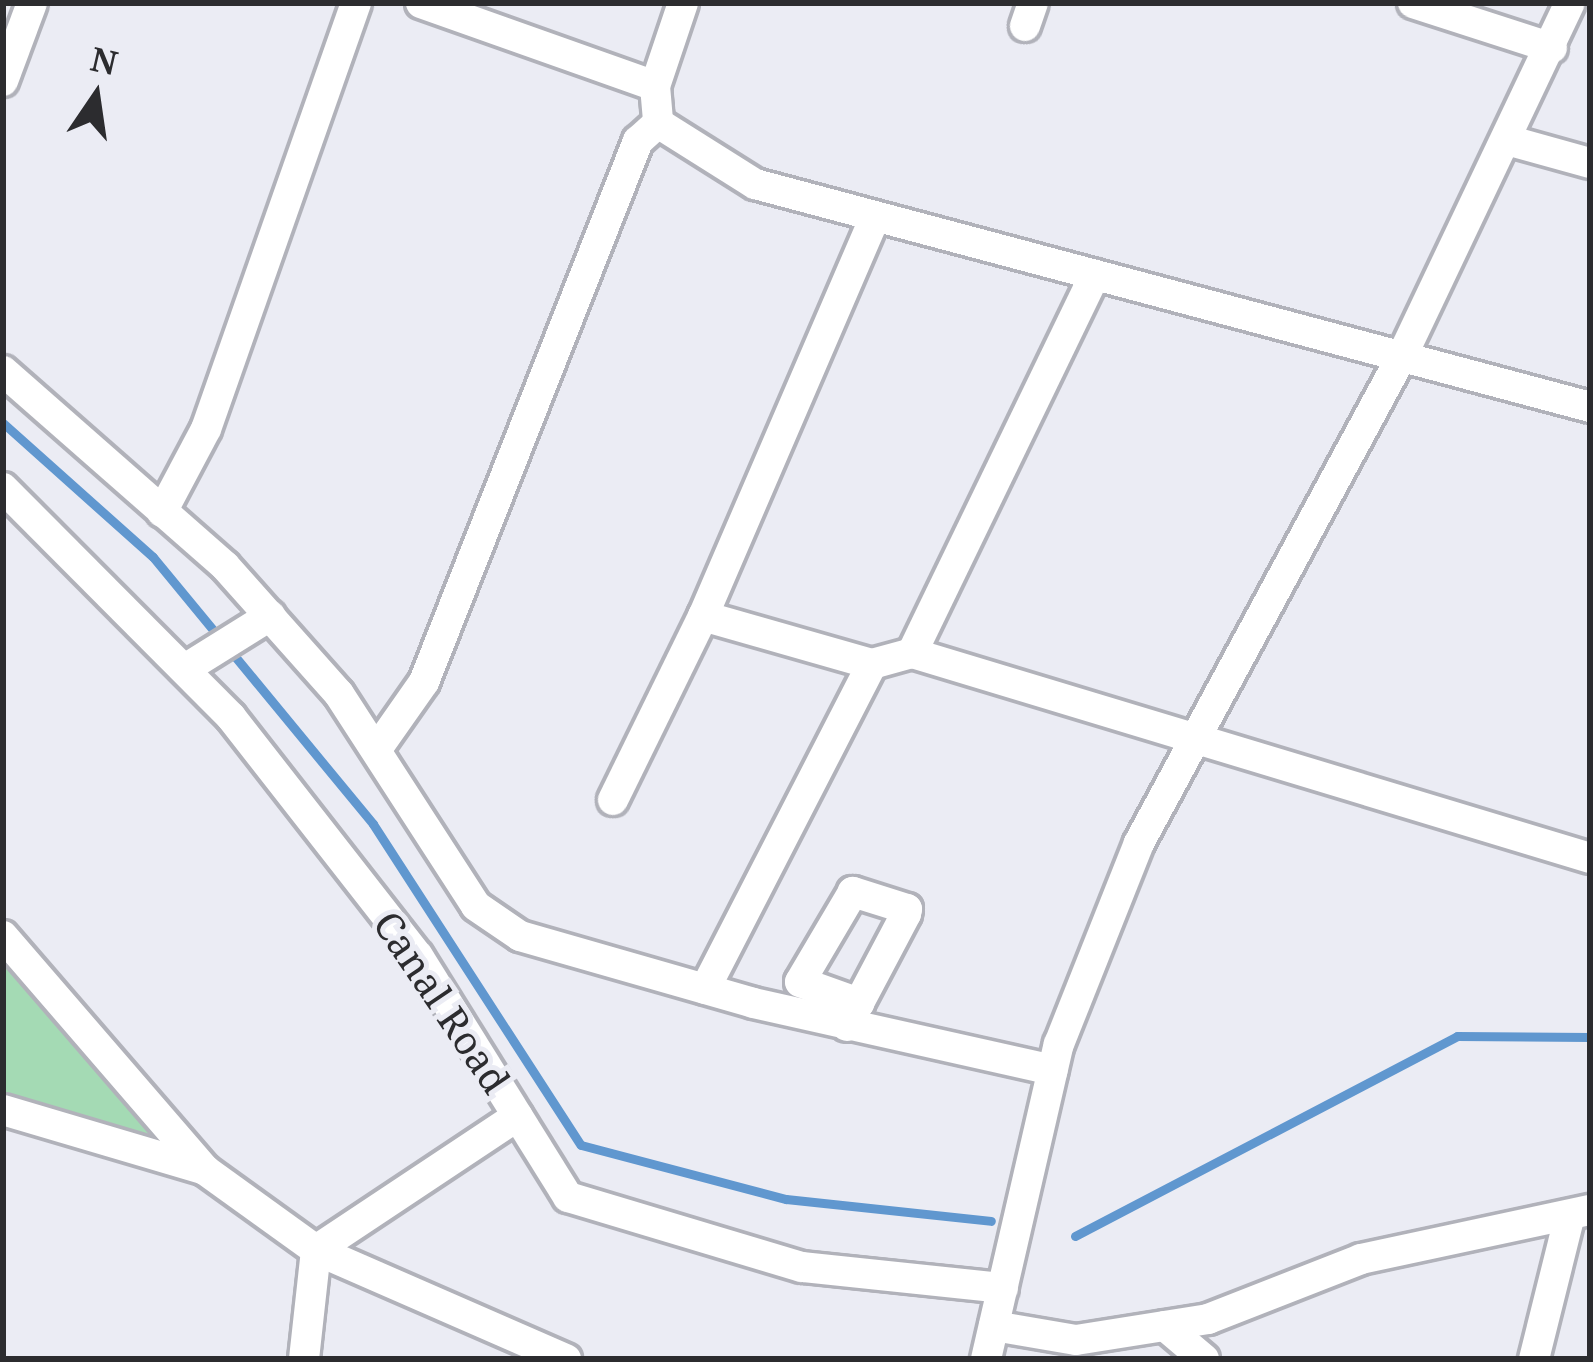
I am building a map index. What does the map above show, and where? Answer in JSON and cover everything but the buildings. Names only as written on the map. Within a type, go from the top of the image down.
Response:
[{"type":"street","points":[[3,81],[32,3]]},
{"type":"street","points":[[162,512],[206,429],[356,3]]},
{"type":"street","points":[[421,3],[655,86]]},
{"type":"street","points":[[658,123],[655,86],[683,3]]},
{"type":"street","points":[[1413,3],[1552,48]]},
{"type":"street","points":[[986,1359],[1053,1070],[1094,949],[1193,745],[1404,352],[1570,3]]},
{"type":"street","points":[[658,123],[755,184],[1404,352],[1590,406]]},
{"type":"street","points":[[377,749],[424,682],[638,141],[658,123]]},
{"type":"street","points":[[1507,140],[1590,163]]},
{"type":"street","points":[[613,800],[703,616],[875,217]]},
{"type":"street","points":[[912,653],[1095,275]]},
{"type":"street","points":[[3,371],[162,512],[270,616],[377,749],[476,906],[520,935],[705,989],[853,1014],[1053,1070]]},
{"type":"street","name":"Canal Road","points":[[3,488],[188,667],[418,956],[568,1197],[802,1267],[1003,1288]]},
{"type":"street","points":[[188,667],[270,616]]},
{"type":"street","points":[[703,616],[872,664],[912,653],[1193,745],[1590,858]]},
{"type":"street","points":[[705,989],[872,664]]},
{"type":"street","points":[[3,935],[205,1170],[316,1250],[566,1359]]},
{"type":"street","points":[[3,1110],[205,1170]]},
{"type":"street","points":[[316,1250],[518,1116]]},
{"type":"street","points":[[994,1326],[1076,1340],[1165,1326],[1361,1259],[1580,1213],[1534,1359]]},
{"type":"street","points":[[304,1359],[316,1250]]},
{"type":"street","points":[[1165,1326],[1204,1359]]},
{"type":"green space","points":[[3,956],[165,1150],[3,1104]]},
{"type":"waterway","points":[[3,423],[153,557],[373,824],[581,1145],[786,1199],[991,1221]]},
{"type":"waterway","points":[[1075,1236],[1457,1036],[1590,1037]]}]
